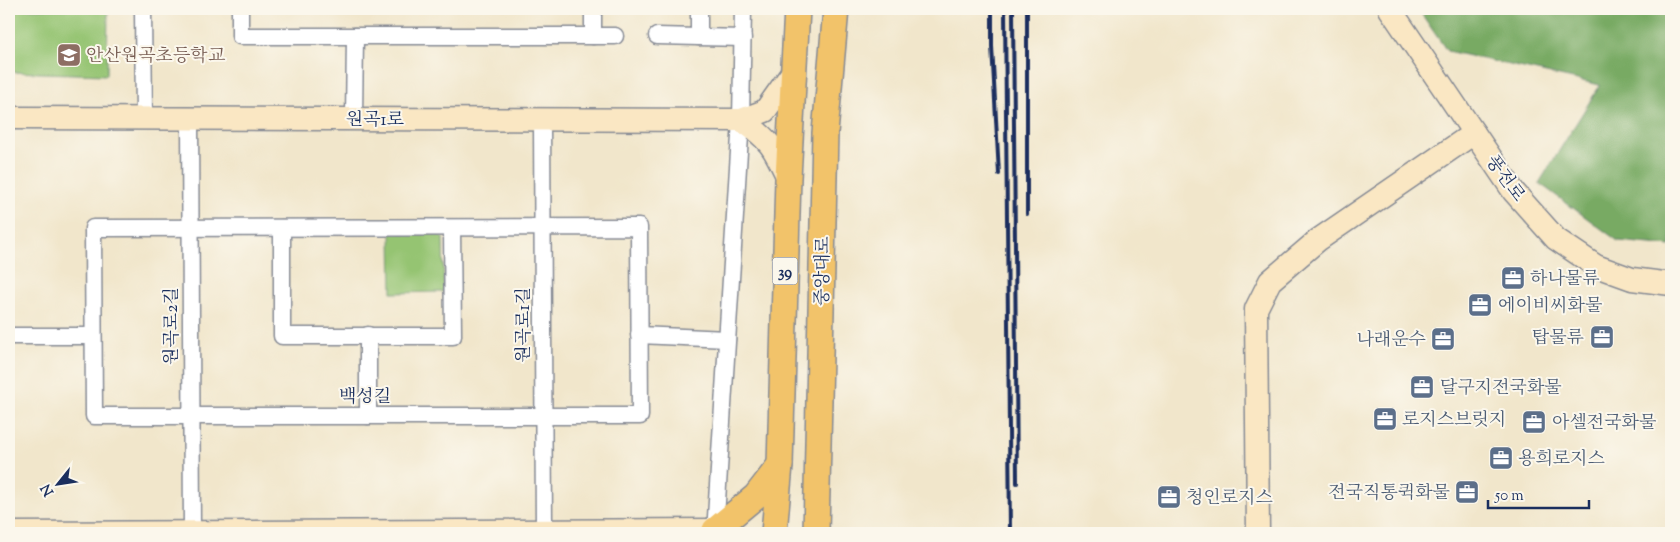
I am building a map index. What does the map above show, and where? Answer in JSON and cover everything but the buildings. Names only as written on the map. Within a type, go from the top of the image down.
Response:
[{"type":"main road","name":"39","points":[[774,533],[780,465],[788,178],[797,9]]},
{"type":"main road","name":"중앙대로","points":[[816,533],[826,133],[836,9]]},
{"type":"main road","points":[[717,532],[756,496],[780,465]]},
{"type":"street","points":[[143,9],[144,119]]},
{"type":"street","points":[[240,9],[240,36],[615,36]]},
{"type":"street","points":[[593,9],[593,36]]},
{"type":"street","points":[[699,9],[699,37]]},
{"type":"street","points":[[9,533],[717,532],[741,120],[743,9]]},
{"type":"street","name":"풍전로","points":[[1390,9],[1514,192],[1556,239],[1596,266],[1632,279],[1671,284]]},
{"type":"street","points":[[354,119],[355,36]]},
{"type":"street","points":[[657,36],[743,38]]},
{"type":"street","points":[[741,120],[765,111],[794,70]]},
{"type":"street","name":"원곡1로","points":[[9,118],[741,120]]},
{"type":"street","name":"원곡로2길","points":[[190,119],[192,532]]},
{"type":"street","name":"원곡로1길","points":[[542,120],[544,531]]},
{"type":"street","points":[[741,120],[763,134],[771,145],[788,178]]},
{"type":"street","points":[[1258,533],[1256,309],[1270,281],[1318,240],[1474,133]]},
{"type":"street","name":"백성길","points":[[93,228],[191,228],[639,228],[640,416],[94,416],[93,228]]},
{"type":"street","points":[[282,228],[282,336],[453,336],[452,228]]},
{"type":"street","points":[[368,335],[368,416]]},
{"type":"street","points":[[639,335],[727,339]]},
{"type":"street","points":[[9,336],[93,336]]},
{"type":"green space","points":[[9,9],[108,9],[107,75],[9,72]]},
{"type":"green space","points":[[1418,9],[1671,9],[1671,246],[1618,241],[1539,183],[1600,85],[1447,51]]},
{"type":"green space","points":[[391,233],[438,233],[443,238],[444,292],[392,293]]},
{"type":"railway","points":[[992,9],[992,46],[999,174]]},
{"type":"railway","points":[[1005,9],[1010,533]]},
{"type":"railway","points":[[1013,9],[1017,483]]},
{"type":"railway","points":[[1027,9],[1027,214]]},
{"type":"place","name":"안산원곡초등학교","points":[[69,55]]},
{"type":"place","name":"하나물류","points":[[1513,278]]},
{"type":"place","name":"에이비씨화물","points":[[1480,305]]},
{"type":"place","name":"탑물류","points":[[1602,337]]},
{"type":"place","name":"나래운수","points":[[1443,339]]},
{"type":"place","name":"달구지전국화물","points":[[1422,387]]},
{"type":"place","name":"로지스브릿지","points":[[1385,419]]},
{"type":"place","name":"아셀전국화물","points":[[1534,422]]},
{"type":"place","name":"용희로지스","points":[[1501,458]]},
{"type":"place","name":"전국직통퀵화물","points":[[1467,492]]},
{"type":"place","name":"청인로지스","points":[[1169,497]]}]
